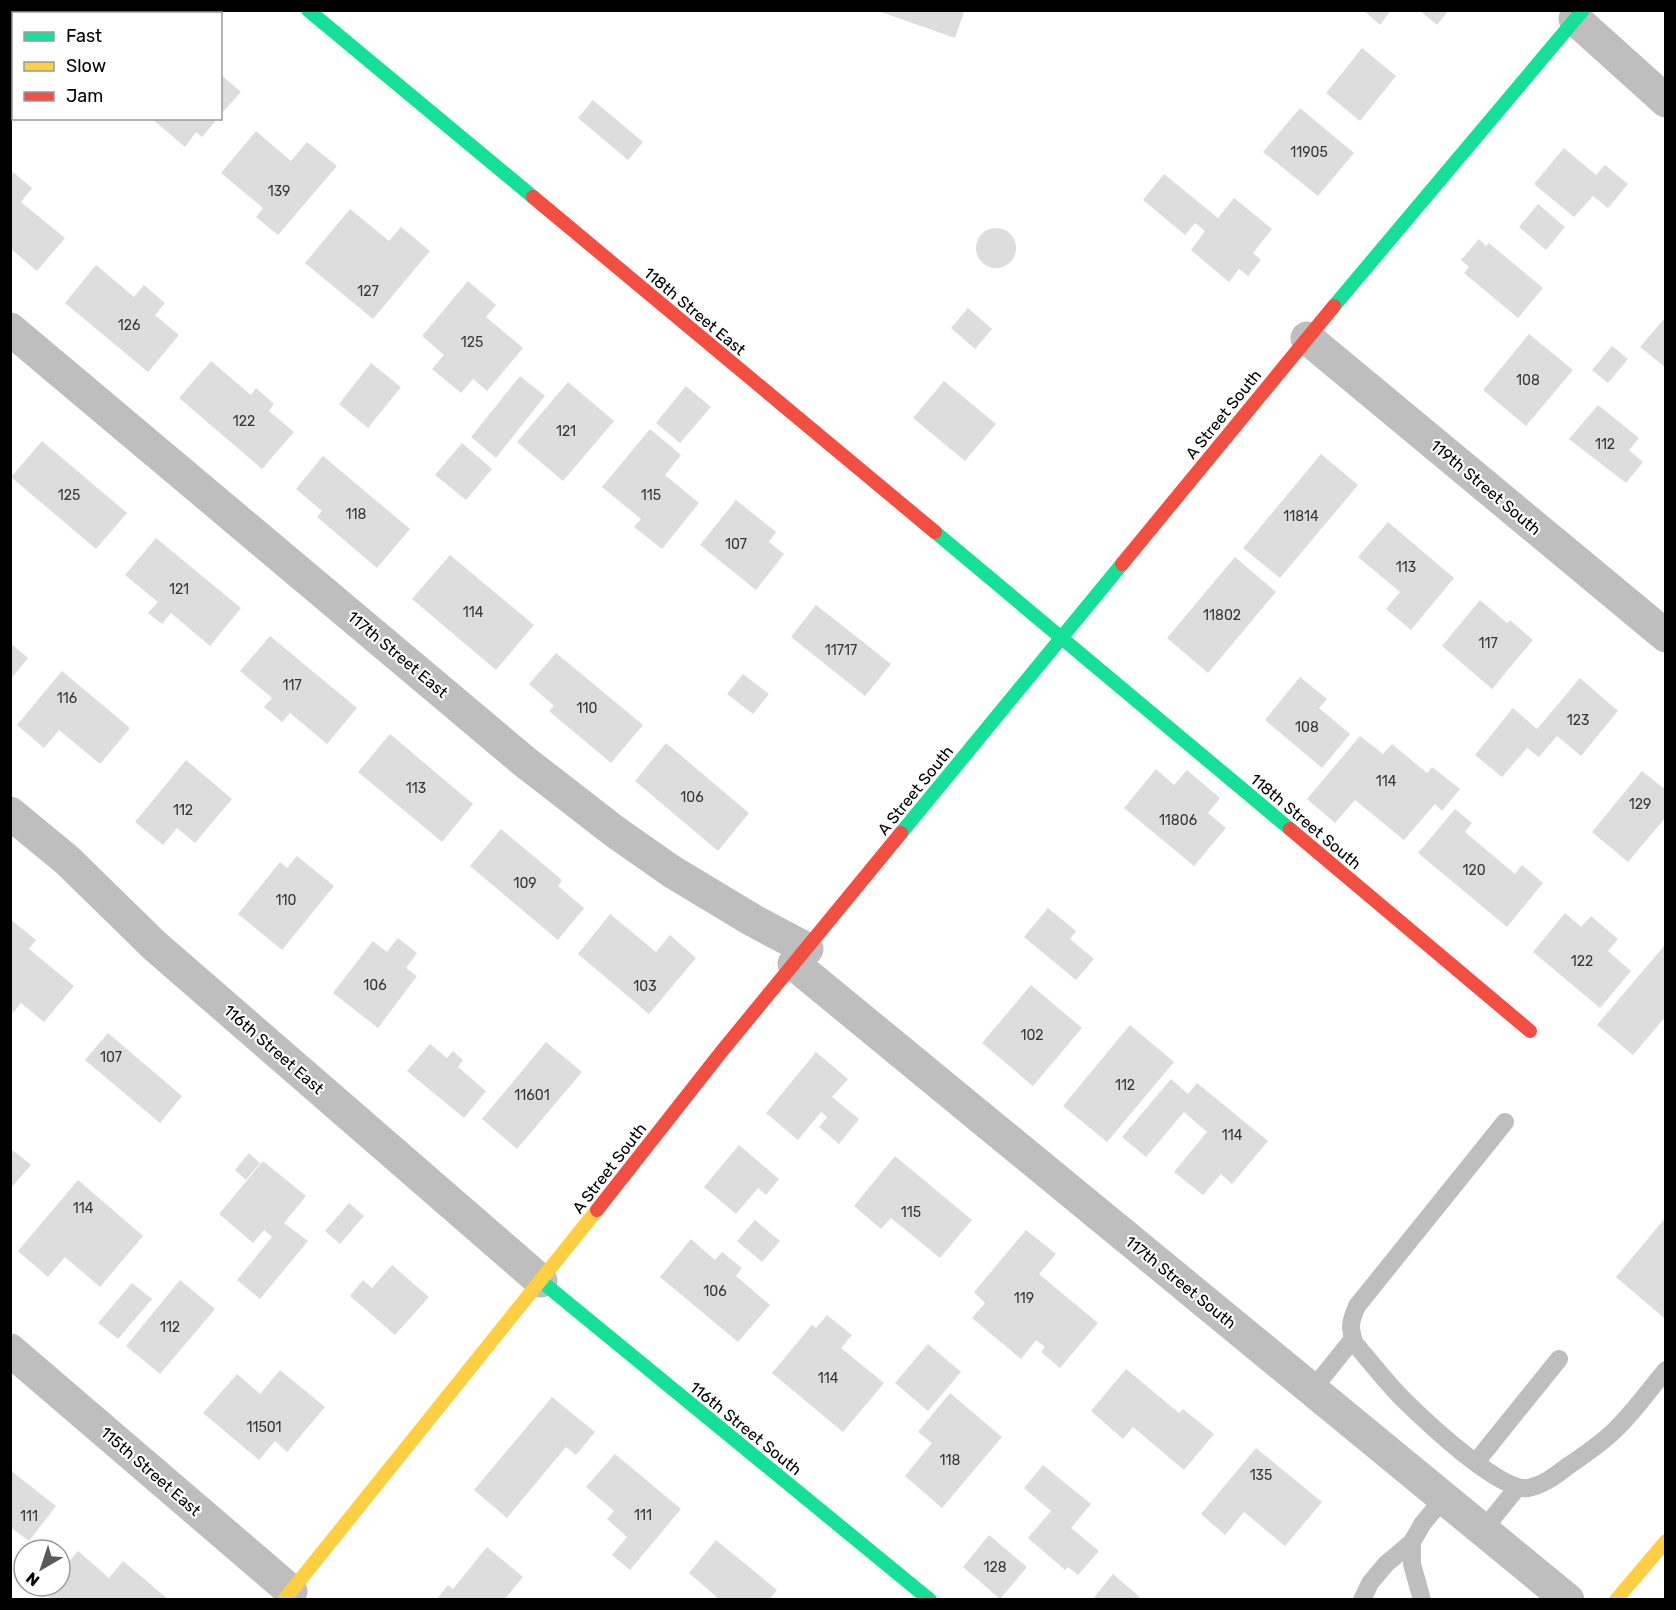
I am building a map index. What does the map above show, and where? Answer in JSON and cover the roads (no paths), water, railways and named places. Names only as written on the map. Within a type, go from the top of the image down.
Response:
[{"type":"street","name":"118th Street East","points":[[308,10],[1061,637]]},
{"type":"street","name":"A Street South","points":[[288,1595],[541,1281],[714,1061],[1307,338],[1579,15]]},
{"type":"street","points":[[1579,15],[1665,101]]},
{"type":"street","name":"117th Street East","points":[[10,329],[525,762],[671,872],[754,921],[800,957]]},
{"type":"street","name":"119th Street South","points":[[1307,338],[1665,636]]},
{"type":"street","name":"118th Street South","points":[[1061,637],[1530,1031]]},
{"type":"street","name":"116th Street East","points":[[10,813],[67,860],[155,946],[541,1281]]},
{"type":"street","name":"117th Street South","points":[[800,957],[1312,1390],[1568,1599]]},
{"type":"street","name":"116th Street South","points":[[541,1281],[930,1599]]},
{"type":"street","name":"115th Street East","points":[[10,1350],[288,1595]]},
{"type":"street","points":[[1616,1599],[1665,1541]]},
{"type":"lane","points":[[1504,1122],[1357,1306],[1351,1320],[1350,1333],[1355,1344],[1402,1398],[1476,1462],[1501,1480],[1517,1488],[1527,1488],[1546,1482],[1602,1442],[1625,1419],[1665,1370]]},
{"type":"lane","points":[[1312,1390],[1353,1339]]},
{"type":"lane","points":[[1476,1462],[1559,1359]]},
{"type":"lane","points":[[1483,1530],[1517,1488]]},
{"type":"lane","points":[[1362,1599],[1370,1583],[1386,1564],[1412,1542],[1423,1523],[1444,1498]]},
{"type":"lane","points":[[1412,1542],[1412,1563],[1422,1599]]}]
